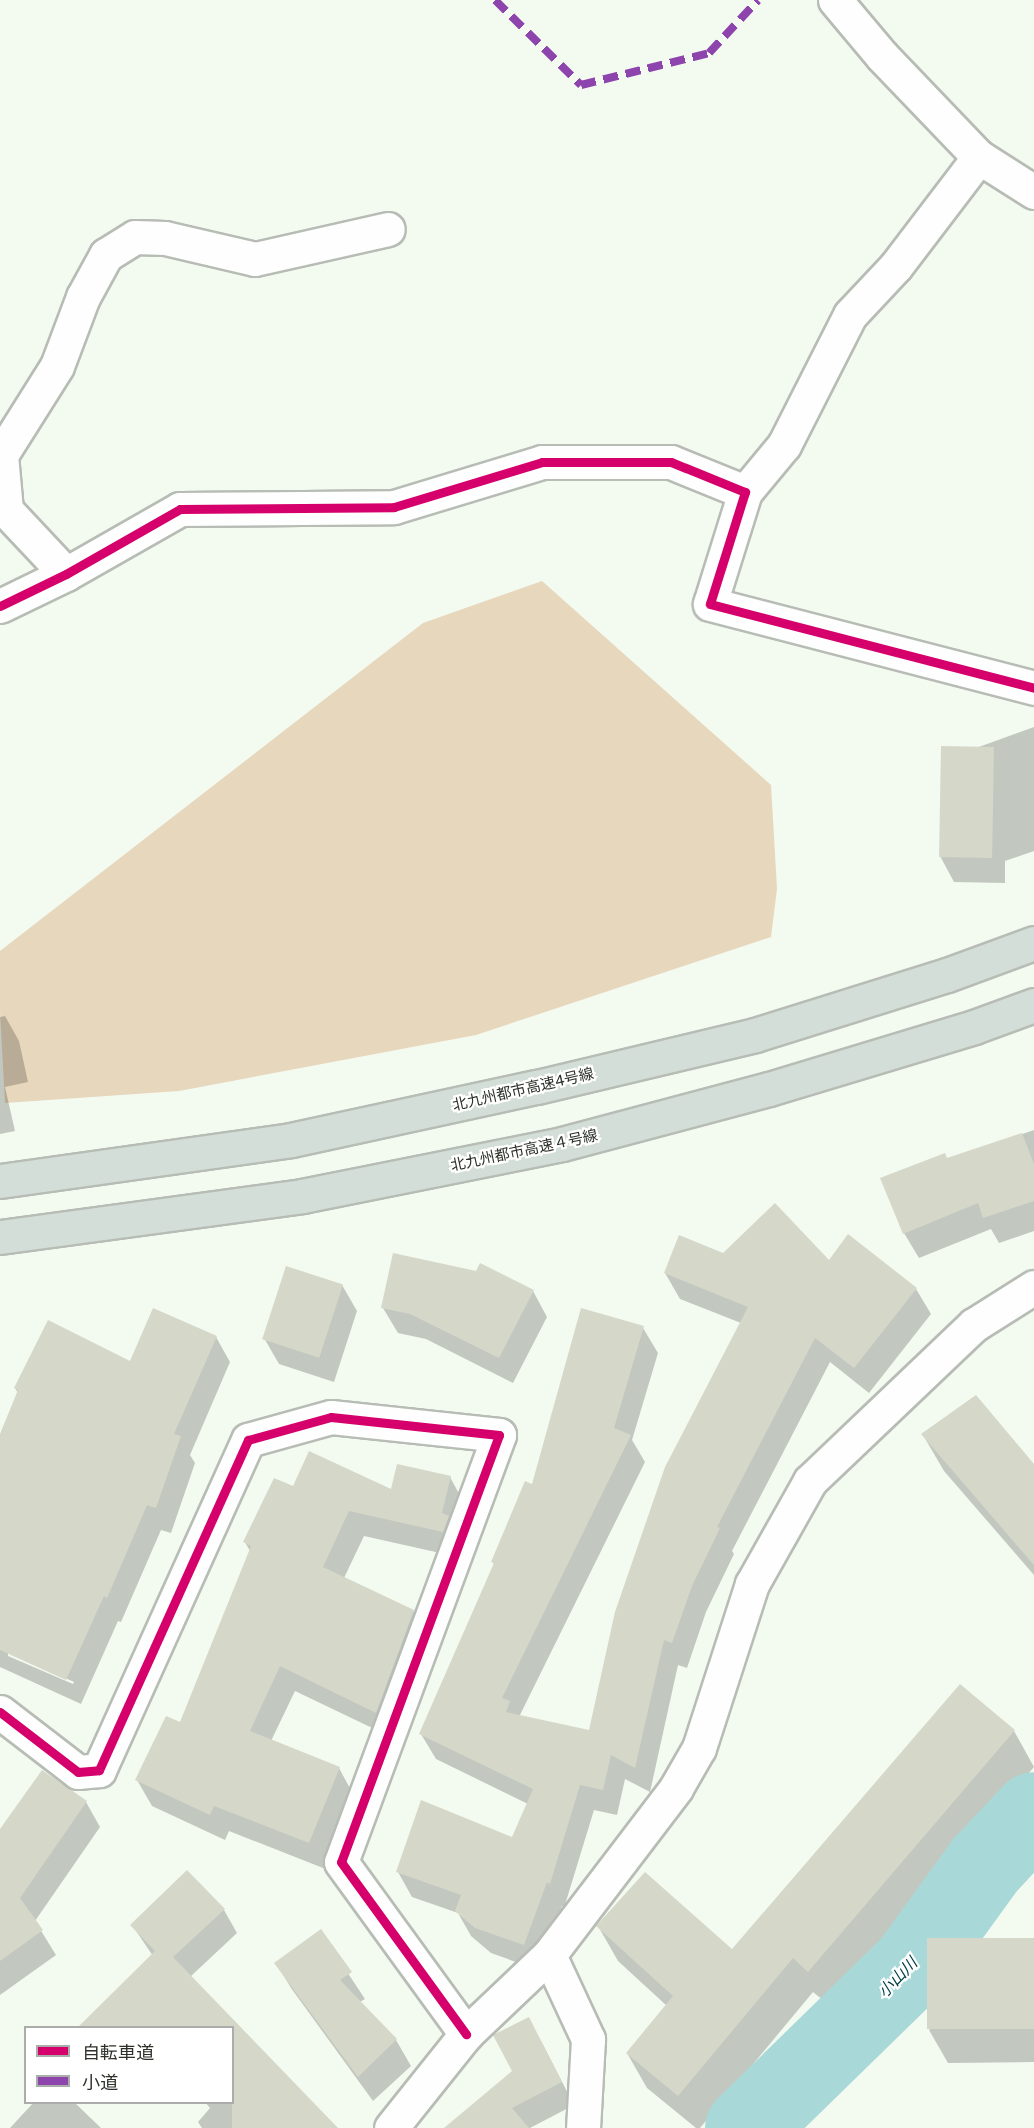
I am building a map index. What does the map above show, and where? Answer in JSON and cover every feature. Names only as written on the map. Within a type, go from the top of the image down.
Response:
[{"type":"highway","name":"北九州都市高速4号線","points":[[0,1181],[291,1140],[537,1087],[755,1035],[947,975],[1034,943]]},
{"type":"highway","name":"北九州都市高速４号線","points":[[0,1237],[302,1196],[562,1144],[769,1089],[974,1027],[1034,1005]]},
{"type":"street","points":[[834,0],[882,56],[979,158],[1034,192]]},
{"type":"street","points":[[979,158],[896,266],[850,315],[784,445],[745,492],[710,604],[1034,688]]},
{"type":"street","points":[[66,574],[6,510],[1,455],[57,366],[83,297],[106,255],[135,237],[165,238],[255,259],[388,229]]},
{"type":"street","points":[[0,606],[66,574],[180,509],[394,507],[542,462],[671,462],[745,492]]},
{"type":"street","points":[[391,2128],[466,2034],[549,1955],[676,1788],[699,1748],[752,1584],[810,1481],[974,1325],[1034,1287]]},
{"type":"street","points":[[0,1712],[78,1772],[99,1770],[248,1440],[331,1417],[499,1435],[341,1862],[466,2034]]},
{"type":"street","points":[[549,1955],[588,2038],[583,2128]]},
{"type":"shaded area","points":[[542,581],[771,785],[777,889],[771,937],[476,1035],[179,1091],[5,1103],[0,1012],[0,951],[423,623]]},
{"type":"building","points":[[941,746],[994,747],[992,858],[939,857]]},
{"type":"building","points":[[1022,1133],[1034,1164],[1034,1201],[983,1218],[978,1203],[903,1234],[880,1178],[945,1153],[947,1158]]},
{"type":"building","points":[[775,1203],[829,1260],[848,1234],[917,1288],[854,1368],[815,1338],[717,1527],[720,1528],[692,1586],[672,1643],[664,1640],[635,1768],[611,1755],[603,1790],[580,1785],[550,1884],[547,1882],[524,1945],[475,1928],[455,1911],[461,1895],[396,1872],[421,1800],[512,1837],[533,1789],[419,1734],[494,1563],[491,1562],[525,1481],[532,1484],[581,1308],[644,1326],[614,1428],[631,1435],[502,1698],[510,1701],[506,1712],[589,1730],[615,1612],[665,1467],[748,1307],[664,1273],[679,1235],[723,1253]]},
{"type":"building","points":[[393,1253],[476,1271],[480,1263],[534,1290],[499,1358],[410,1314],[381,1308]]},
{"type":"building","points":[[286,1266],[343,1285],[319,1358],[262,1339]]},
{"type":"building","points":[[153,1308],[217,1336],[174,1434],[181,1436],[156,1508],[147,1505],[107,1598],[104,1596],[66,1680],[0,1650],[0,1434],[18,1390],[14,1388],[48,1320],[130,1361]]},
{"type":"building","points":[[976,1395],[1034,1464],[1034,1565],[921,1434]]},
{"type":"building","points":[[309,1451],[391,1489],[397,1464],[451,1476],[442,1513],[449,1516],[443,1532],[349,1511],[323,1567],[414,1610],[376,1713],[280,1666],[250,1731],[340,1767],[309,1843],[214,1806],[210,1815],[135,1780],[166,1716],[180,1722],[251,1546],[243,1542],[274,1478],[293,1486]]},
{"type":"building","points":[[960,1684],[1015,1730],[808,1972],[793,1958],[678,2096],[626,2053],[673,1996],[596,1926],[645,1872],[732,1949]]},
{"type":"building","points":[[42,1770],[87,1801],[20,1898],[43,1930],[0,1961],[0,1829]]},
{"type":"building","points":[[187,1870],[225,1909],[173,1957],[338,2128],[232,2128],[234,2026],[79,2026],[155,1951],[130,1925]]},
{"type":"building","points":[[321,1929],[352,1972],[340,1980],[397,2039],[358,2077],[274,1963]]},
{"type":"building","points":[[927,1938],[1034,1938],[1034,2029],[927,2029]]},
{"type":"building","points":[[529,2017],[562,2082],[512,2108],[529,2128],[444,2128],[512,2071],[493,2035]]},
{"type":"waterway","name":"小山川","points":[[746,2128],[912,1966],[985,1865],[1034,1813]]},
{"type":"marked path","points":[[495,0],[581,85],[709,53],[758,0]]},
{"type":"cycle path","points":[[0,606],[66,574],[180,509],[394,507],[542,462],[671,462],[745,492],[710,604],[1034,688]]},
{"type":"cycle path","points":[[0,1712],[78,1772],[99,1770],[248,1440],[331,1417],[499,1435],[341,1862],[466,2034]]}]
